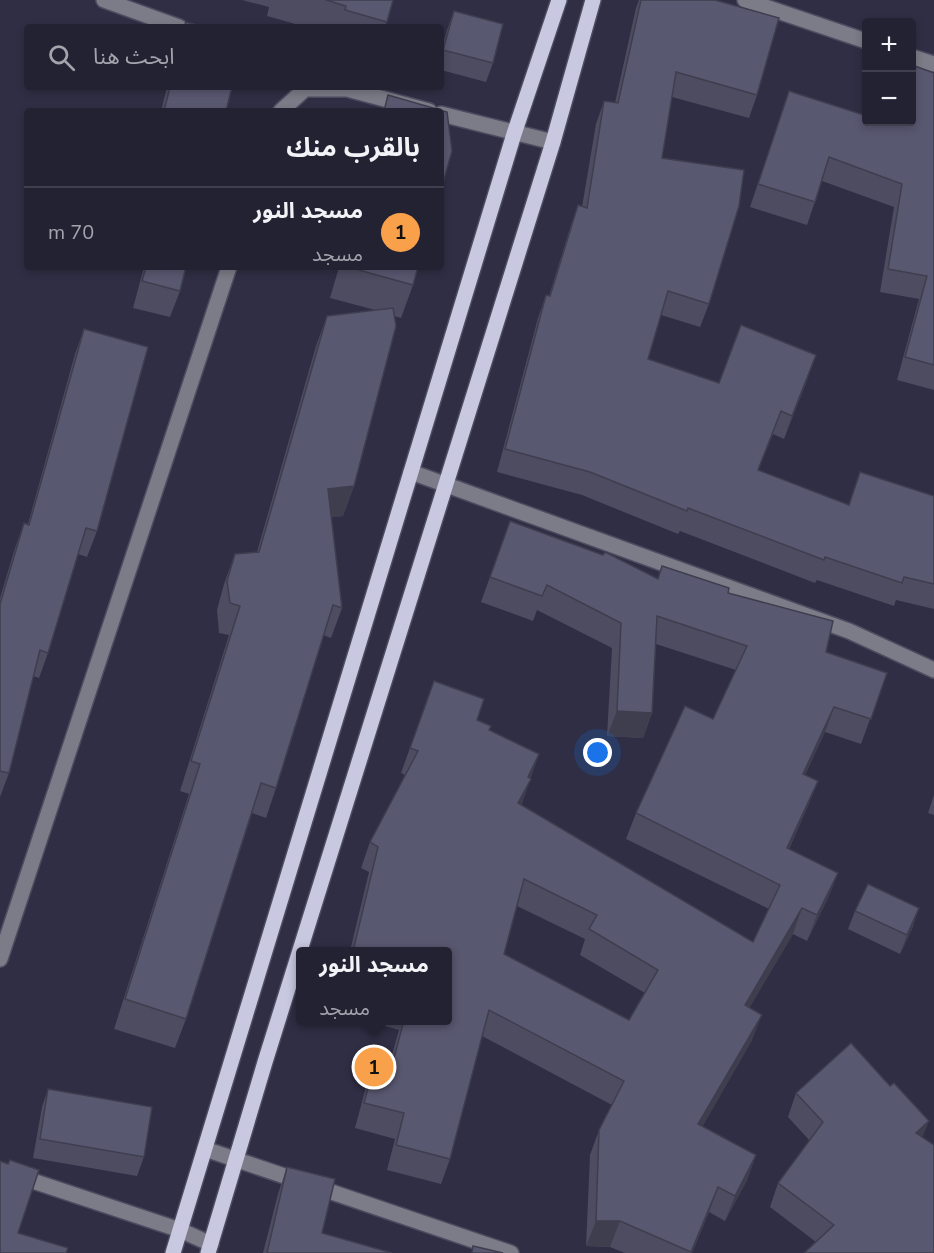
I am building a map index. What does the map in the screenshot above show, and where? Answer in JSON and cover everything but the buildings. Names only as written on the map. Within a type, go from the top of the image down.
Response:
[{"type":"main road","points":[[173,1253],[514,134],[559,0]]},
{"type":"main road","points":[[302,947],[553,142],[593,0]]},
{"type":"main road","points":[[209,1249],[296,966]]},
{"type":"street","points":[[104,0],[171,24]]},
{"type":"street","points":[[745,0],[862,39]]},
{"type":"street","points":[[916,58],[934,64]]},
{"type":"street","points":[[284,108],[302,90]]},
{"type":"street","points":[[351,90],[418,108]]},
{"type":"street","points":[[444,115],[553,142]]},
{"type":"street","points":[[0,959],[228,270]]},
{"type":"street","points":[[411,472],[849,631],[934,670]]},
{"type":"street","points":[[205,1149],[511,1253]]},
{"type":"street","points":[[0,1170],[180,1230],[209,1249]]},
{"type":"place","name":"مسجد النور","points":[[374,1067]]}]
